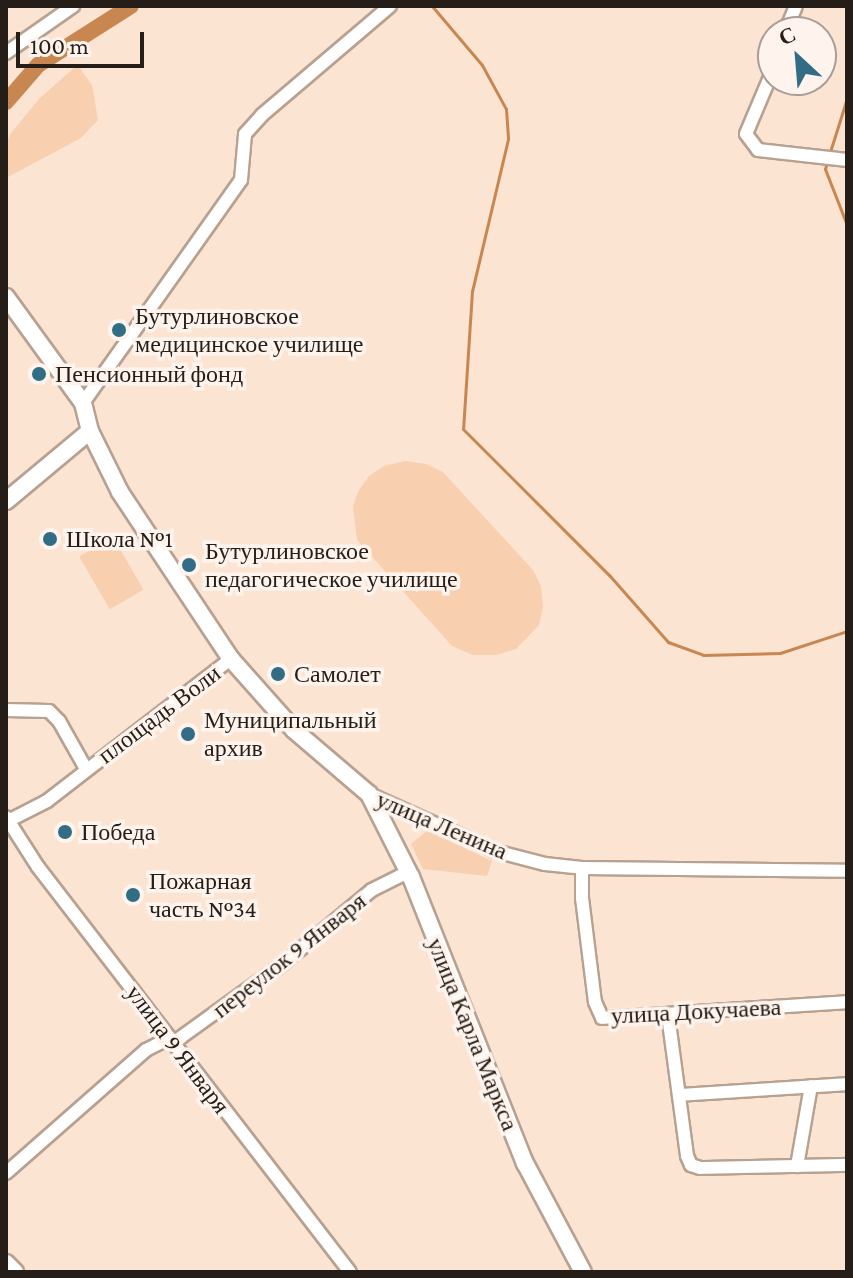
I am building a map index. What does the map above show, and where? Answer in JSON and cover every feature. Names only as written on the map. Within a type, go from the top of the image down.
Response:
[{"type":"main road","name":"улица Ленина","points":[[6,297],[83,403],[90,431],[120,492],[231,659],[294,730],[369,794]]},
{"type":"main road","points":[[6,501],[90,431]]},
{"type":"main road","name":"улица Карла Маркса","points":[[369,794],[408,872],[525,1163],[583,1272]]},
{"type":"main road","points":[[6,1263],[15,1272]]},
{"type":"street","points":[[6,53],[73,6]]},
{"type":"street","points":[[83,403],[241,180],[245,134],[262,115],[390,6]]},
{"type":"street","points":[[762,96],[746,134],[758,150],[847,160]]},
{"type":"street","name":"площадь Воли","points":[[8,820],[47,801],[231,659]]},
{"type":"street","name":"площадь Воли","points":[[6,710],[49,711],[59,721],[86,769]]},
{"type":"street","name":"улица Ленина","points":[[369,794],[495,851],[582,868],[847,871]]},
{"type":"street","name":"улица 9 Января","points":[[8,820],[38,867],[350,1272]]},
{"type":"street","name":"улица Докучаева","points":[[582,868],[582,898],[599,1016],[608,1020],[847,1002]]},
{"type":"street","name":"переулок 9 Января","points":[[6,1173],[146,1050],[171,1040],[284,963],[372,890],[408,872]]},
{"type":"street","points":[[668,1015],[687,1156],[694,1167],[847,1165]]},
{"type":"street","points":[[679,1095],[847,1084]]},
{"type":"street","points":[[797,1166],[811,1086]]},
{"type":"shaded area","points":[[75,67],[79,67],[92,85],[98,120],[81,138],[6,178],[6,144],[11,133],[39,99]]},
{"type":"shaded area","points":[[405,461],[426,464],[443,472],[533,570],[541,586],[543,607],[539,625],[516,649],[496,655],[473,655],[452,646],[357,540],[353,506],[359,490],[369,476],[384,466]]},
{"type":"shaded area","points":[[113,537],[144,590],[110,609],[79,556]]},
{"type":"shaded area","points":[[428,830],[492,861],[487,876],[423,869],[411,844]]},
{"type":"waterway","points":[[6,102],[38,65],[131,6]]},
{"type":"waterway","points":[[432,6],[482,65],[506,109],[508,139],[472,291],[463,429],[610,576],[668,642],[703,655],[780,653],[847,631]]},
{"type":"waterway","points":[[829,155],[847,98]]},
{"type":"waterway","points":[[827,162],[825,169],[847,225]]},
{"type":"place","name":"Бутурлиновское медицинское училище","points":[[119,330]]},
{"type":"place","name":"Пенсионный фонд","points":[[39,374]]},
{"type":"place","name":"Школа №1","points":[[50,539]]},
{"type":"place","name":"Бутурлиновское педагогическое училище","points":[[189,565]]},
{"type":"place","name":"Самолет","points":[[278,674]]},
{"type":"place","name":"Муниципальный архив","points":[[188,734]]},
{"type":"place","name":"Победа","points":[[65,832]]},
{"type":"place","name":"Пожарная часть №34","points":[[133,895]]}]
